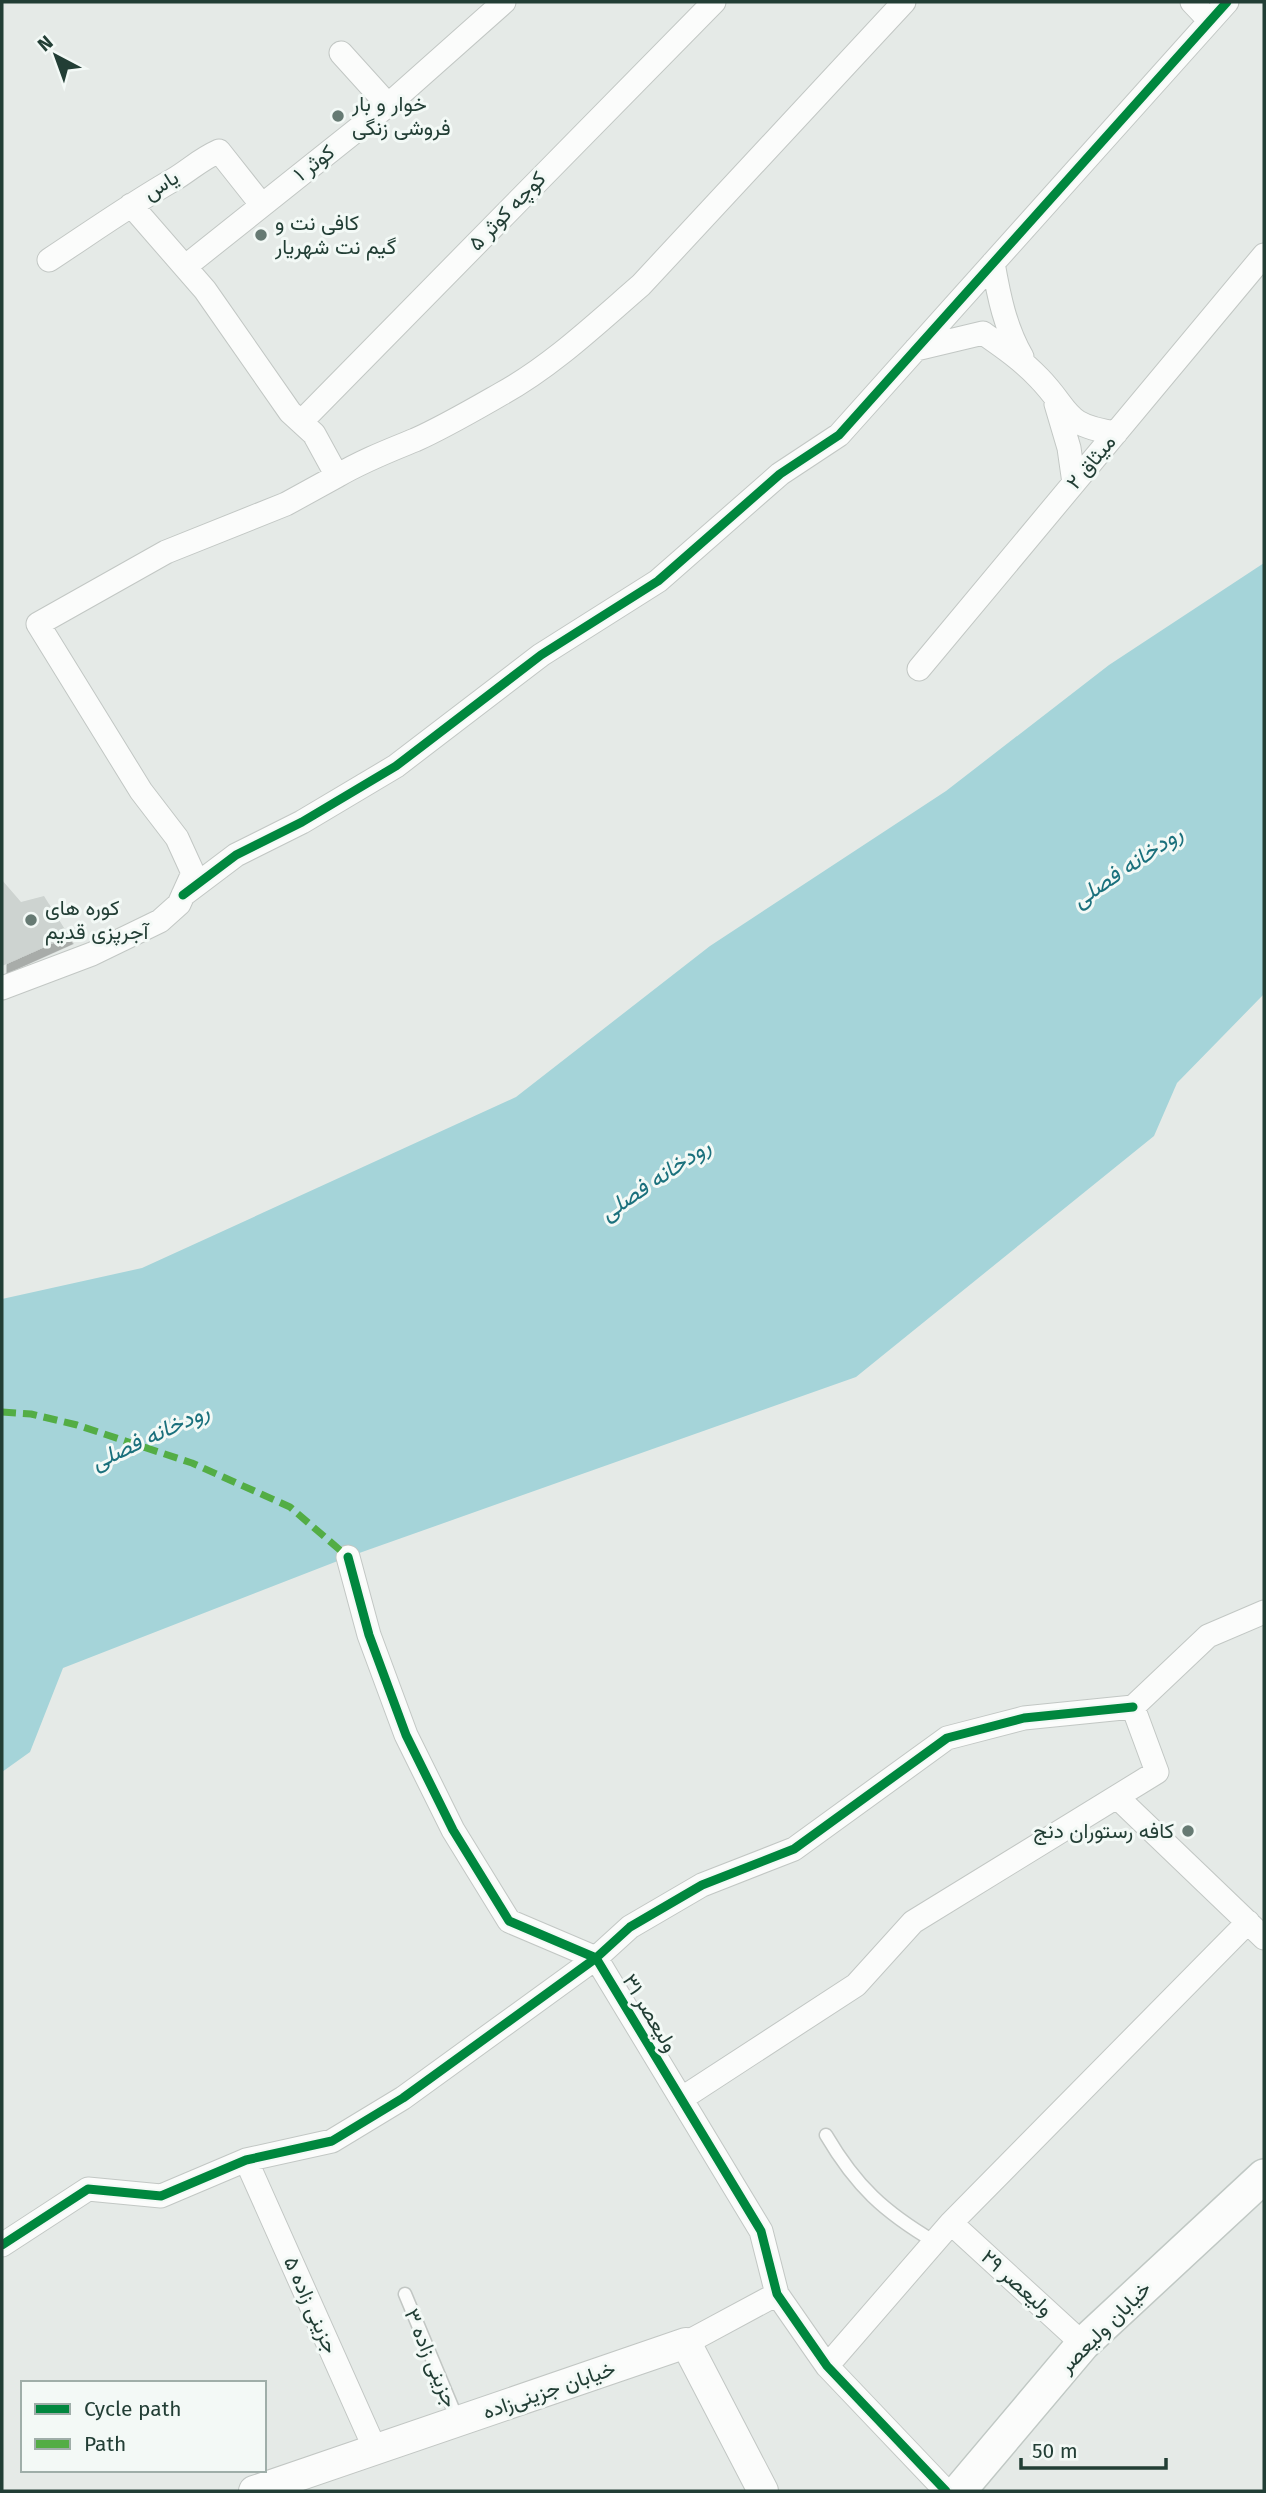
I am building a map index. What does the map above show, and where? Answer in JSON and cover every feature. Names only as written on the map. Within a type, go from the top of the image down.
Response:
[{"type":"main road","name":"خیابان ولیعصر","points":[[959,2491],[1083,2344],[1264,2176]]},
{"type":"street","name":"کوثر ۱","points":[[186,266],[388,105],[504,2]]},
{"type":"street","name":"کوچه کوثر ۵","points":[[301,422],[714,2]]},
{"type":"street","points":[[2,988],[92,954],[160,921],[179,904],[193,873],[177,838],[141,791],[38,624],[166,552],[286,504],[363,460],[417,439],[504,393],[551,360],[641,285],[904,2]]},
{"type":"street","points":[[1192,2],[1210,21]]},
{"type":"street","points":[[183,895],[236,855],[302,822],[396,766],[541,655],[658,581],[780,474],[839,435],[1227,2]]},
{"type":"street","points":[[341,53],[388,105]]},
{"type":"street","name":"یاس","points":[[49,260],[176,178],[195,161],[219,151],[261,204]]},
{"type":"street","points":[[131,205],[186,266],[290,412],[314,434],[337,476]]},
{"type":"street","name":"میثاق ۲","points":[[919,669],[1264,255]]},
{"type":"street","points":[[993,263],[1006,325],[1027,366]]},
{"type":"street","points":[[916,349],[983,334],[1027,366],[1066,413],[1086,429],[1116,433]]},
{"type":"street","points":[[1055,397],[1069,448],[1074,483]]},
{"type":"street","points":[[348,1558],[369,1635],[406,1735],[460,1842],[509,1921],[596,1958]]},
{"type":"street","points":[[2,2245],[88,2189],[161,2196],[246,2160],[332,2141],[403,2098],[596,1958],[630,1927],[702,1885],[794,1849],[947,1738],[1024,1718],[1133,1707],[1208,1636],[1264,1612]]},
{"type":"street","points":[[681,2099],[856,1985],[913,1922],[1157,1773],[1133,1707]]},
{"type":"street","points":[[827,2366],[951,2223],[1256,1930],[1117,1797]]},
{"type":"street","name":"ولیعصر ۳۱","points":[[596,1958],[761,2231],[777,2294],[827,2366],[946,2491]]},
{"type":"street","name":"جزینی زاده ۵","points":[[246,2160],[376,2449]]},
{"type":"street","name":"ولیعصر ۲۹","points":[[951,2223],[1083,2344]]},
{"type":"street","points":[[763,2491],[686,2343],[777,2294]]},
{"type":"street","name":"خیابان جزینی‌زاده","points":[[254,2491],[686,2343]]},
{"type":"lane","points":[[826,2134],[845,2168],[871,2198],[901,2222],[935,2242]]},
{"type":"lane","name":"جزینی زاده ۳","points":[[405,2294],[458,2421]]},
{"type":"water","name":"رودخانه فصلی","points":[[1264,563],[1264,994],[1177,1083],[1154,1136],[856,1377],[348,1557],[63,1668],[30,1752],[2,1772],[2,1299],[142,1268],[516,1097],[710,946],[946,791],[1109,665]]},
{"type":"building","name":"کوره های آجرپزی قدیم","points":[[2,880],[21,902],[44,896],[69,936],[2,966]]},
{"type":"marked path","points":[[2,1412],[31,1414],[77,1425],[192,1463],[290,1507],[348,1557]]},
{"type":"cycle path","points":[[183,895],[236,855],[302,822],[396,766],[541,655],[658,581],[780,474],[839,435],[1227,2]]},
{"type":"cycle path","points":[[348,1557],[369,1635],[406,1735],[453,1830],[509,1921],[596,1958],[761,2231],[777,2294],[827,2366],[946,2491]]},
{"type":"cycle path","points":[[2,2245],[88,2189],[161,2196],[246,2160],[332,2141],[403,2098],[596,1958],[630,1927],[702,1885],[794,1849],[947,1738],[1024,1718],[1133,1707]]},
{"type":"place","name":"خوار و بار فروشی زنگی","points":[[338,116]]},
{"type":"place","name":"کافی نت و گیم نت شهریار","points":[[261,235]]},
{"type":"place","name":"کوره های آجرپزی قدیم","points":[[31,920]]},
{"type":"place","name":"کافه رستوران دنج","points":[[1188,1831]]}]
